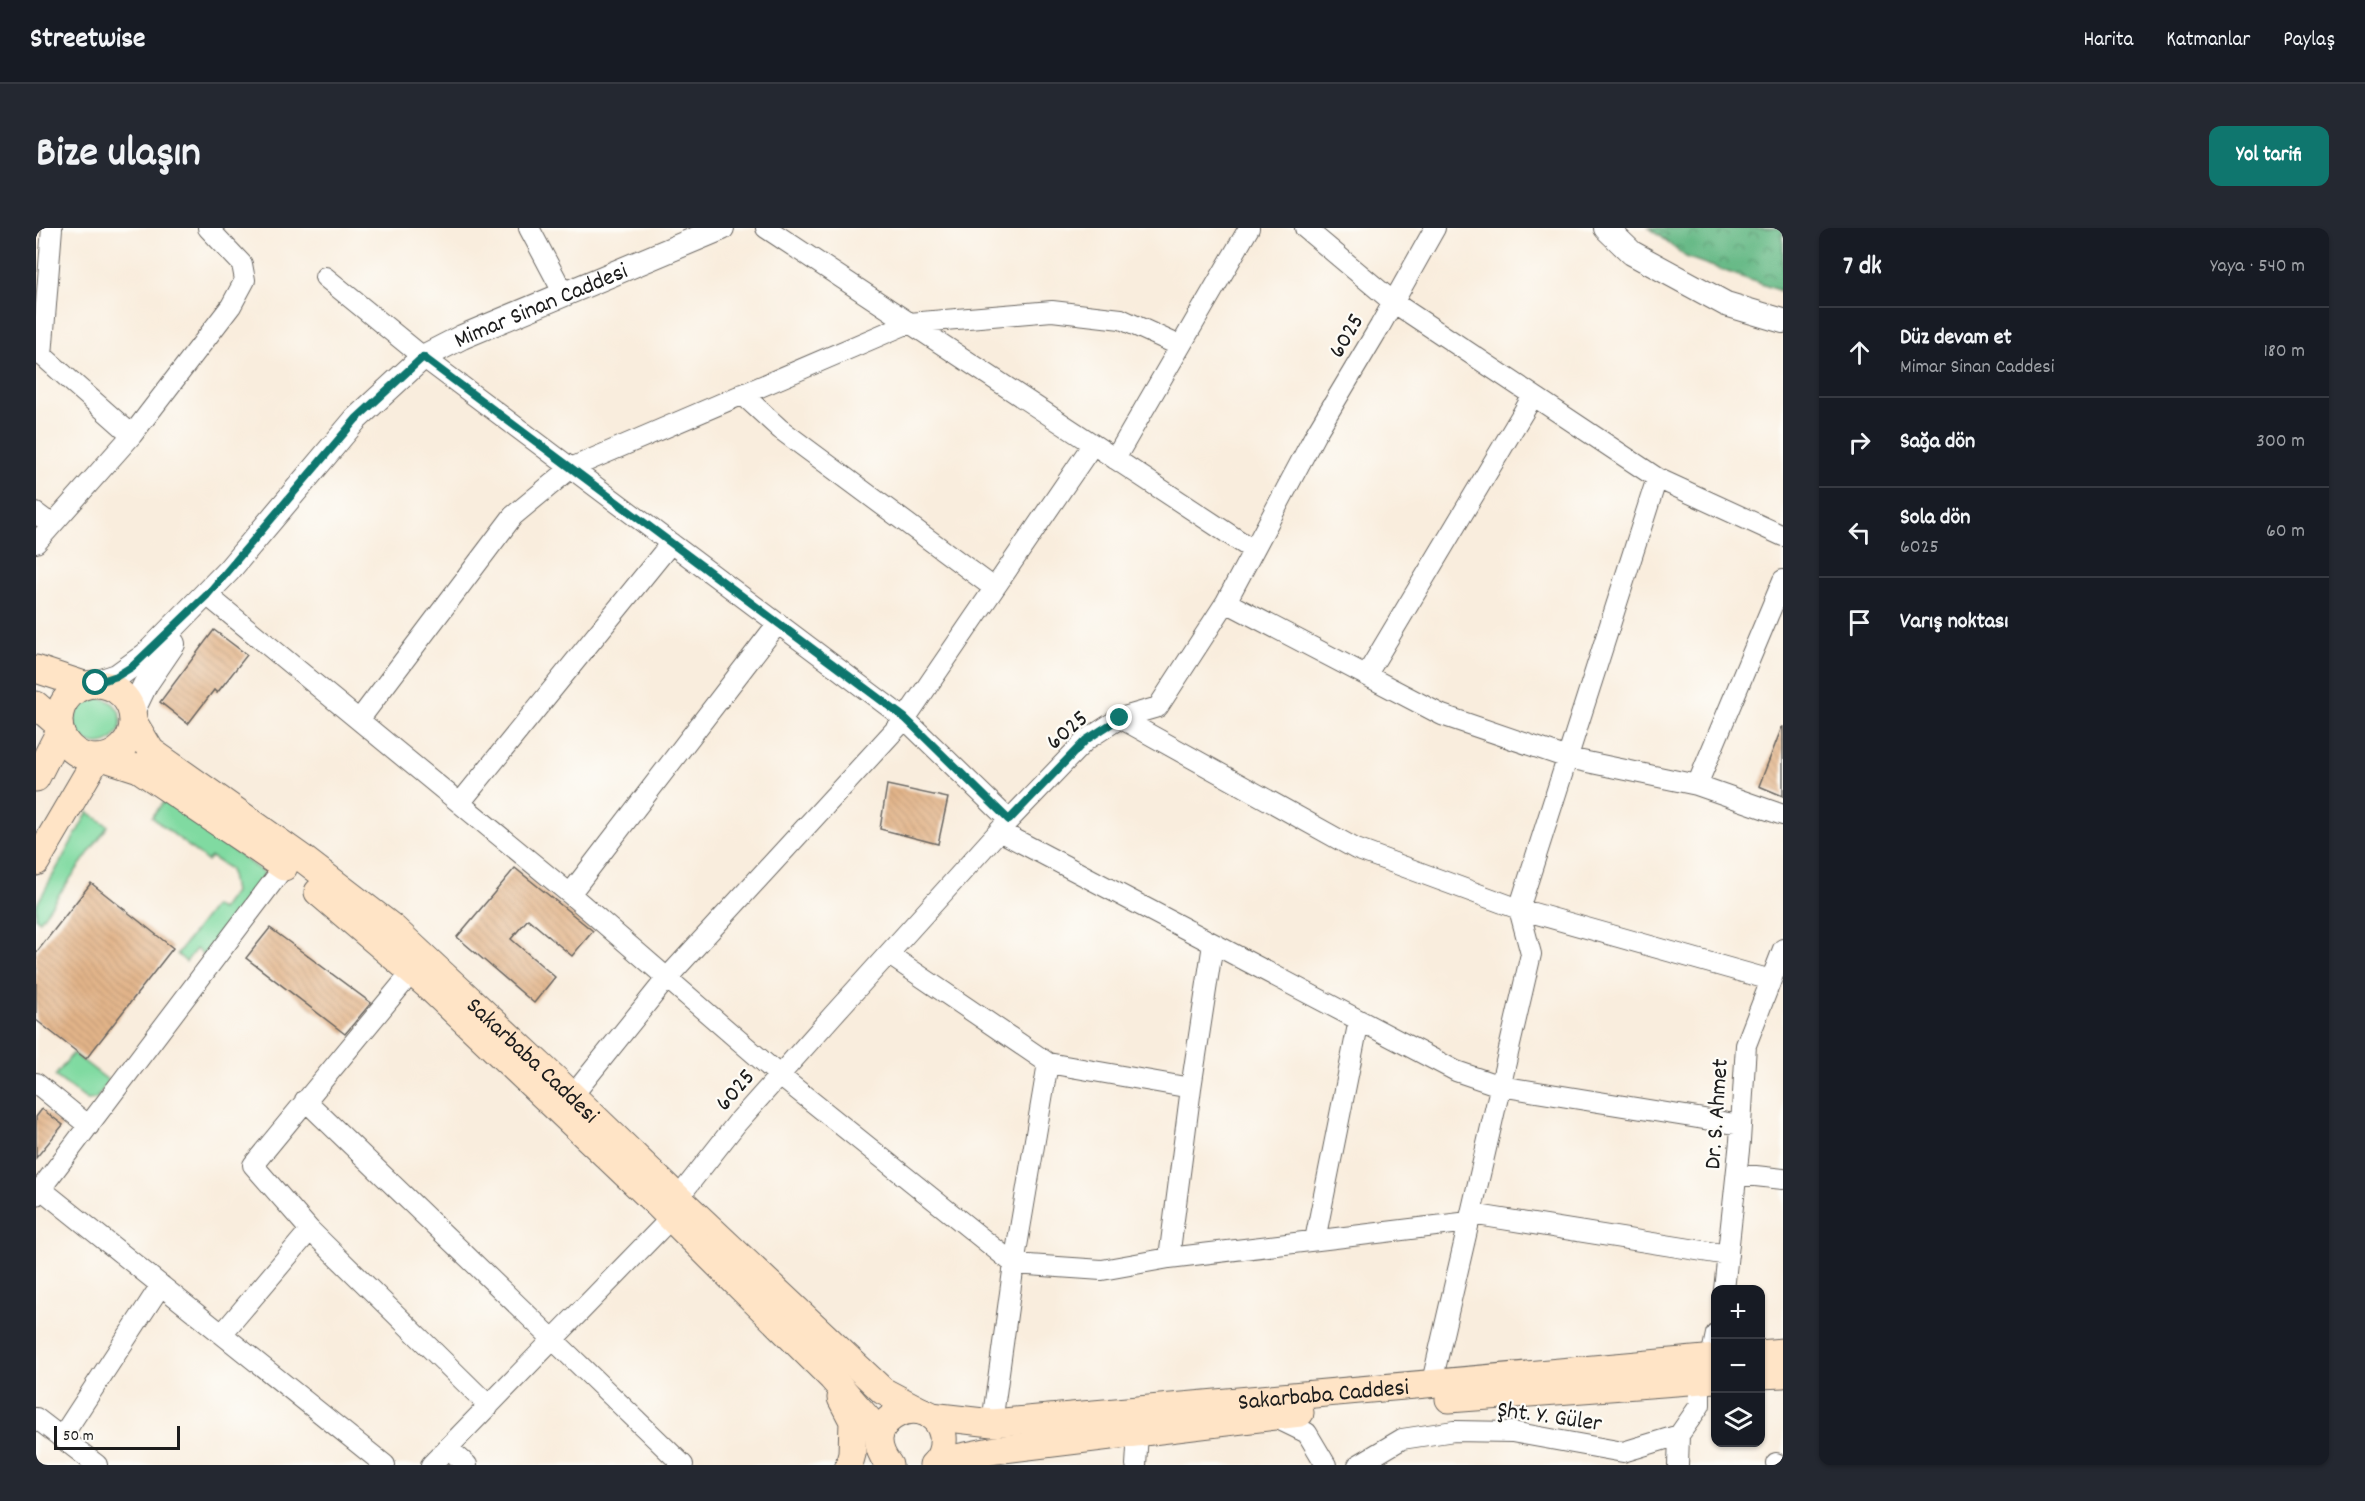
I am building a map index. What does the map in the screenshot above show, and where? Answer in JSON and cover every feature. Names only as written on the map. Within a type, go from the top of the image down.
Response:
[{"type":"main road","points":[[36,669],[90,684],[108,685],[119,691],[128,699],[133,717],[132,735],[116,753],[101,758],[85,757],[74,751],[66,742],[60,728],[36,705]]},
{"type":"main road","points":[[36,778],[60,728],[60,712],[64,701],[73,692],[90,684]]},
{"type":"main road","name":"Sakarbaba Caddesi","points":[[133,717],[151,751],[302,858],[393,928],[573,1095],[832,1378],[880,1453]]},
{"type":"main road","points":[[36,862],[101,758]]},
{"type":"main road","name":"Sakarbaba Caddesi","points":[[101,758],[139,769],[312,887],[412,972],[674,1208],[883,1391],[926,1413],[992,1423],[1432,1382],[1711,1362]]},
{"type":"main road","points":[[1765,1354],[1783,1352]]},
{"type":"main road","name":"Sakarbaba Caddesi","points":[[934,1464],[996,1450],[1711,1362]]},
{"type":"main road","points":[[1765,1375],[1783,1374]]},
{"type":"main road","points":[[832,1378],[853,1421],[852,1454],[849,1465]]},
{"type":"main road","points":[[880,1453],[884,1424],[891,1416],[911,1409],[926,1413],[938,1424],[942,1433],[943,1443],[934,1464]]},
{"type":"street","points":[[52,228],[39,353],[132,435]]},
{"type":"street","points":[[36,543],[132,435],[231,306],[245,280],[242,264],[208,228]]},
{"type":"street","points":[[529,228],[564,294]]},
{"type":"street","name":"Mimar Sinan Caddesi","points":[[90,684],[117,676],[133,666],[207,595],[356,419],[423,357],[462,337],[722,228]]},
{"type":"street","points":[[766,228],[1253,550]]},
{"type":"street","points":[[1115,459],[1249,228]]},
{"type":"street","points":[[1305,228],[1393,302],[1657,478],[1783,536]]},
{"type":"street","name":"6025","points":[[431,1465],[553,1340],[674,1208],[737,1123],[1004,825],[1086,740],[1120,718],[1158,707],[1226,602],[1315,435],[1435,228]]},
{"type":"street","points":[[1606,228],[1632,253],[1726,304],[1783,321]]},
{"type":"street","points":[[325,277],[423,357],[905,718],[1004,825],[1213,944],[1456,1071],[1500,1086],[1741,1125]]},
{"type":"street","points":[[359,720],[513,516],[571,468],[909,323],[1052,311],[1121,319],[1180,346]]},
{"type":"street","points":[[742,394],[780,429],[994,588]]},
{"type":"street","points":[[1367,674],[1533,396]]},
{"type":"street","points":[[573,1095],[667,978],[905,718],[1093,444]]},
{"type":"street","points":[[1432,1382],[1531,954],[1520,909],[1657,478]]},
{"type":"street","points":[[36,513],[52,525]]},
{"type":"street","points":[[460,803],[671,543]]},
{"type":"street","points":[[1697,785],[1783,580]]},
{"type":"street","points":[[133,717],[145,685],[207,595],[570,894],[780,1076],[1014,1264],[1102,1270],[1169,1258],[1470,1218],[1728,1255]]},
{"type":"street","points":[[1226,602],[1442,715],[1568,758],[1697,785],[1783,815]]},
{"type":"street","points":[[570,894],[778,623]]},
{"type":"street","points":[[1120,718],[1356,849],[1520,909],[1771,980]]},
{"type":"street","points":[[284,867],[38,1192],[161,1285],[386,1465]]},
{"type":"street","points":[[1169,1258],[1191,1088],[1213,944]]},
{"type":"street","name":"Dr. S. Ahmet","points":[[1725,1285],[1737,1174],[1746,1044],[1783,949]]},
{"type":"street","points":[[888,954],[1048,1063],[1191,1088]]},
{"type":"street","points":[[412,972],[253,1166],[310,1230],[489,1406]]},
{"type":"street","points":[[1316,1240],[1359,1020]]},
{"type":"street","points":[[992,1423],[1014,1264],[1048,1063]]},
{"type":"street","points":[[36,1083],[88,1126]]},
{"type":"street","points":[[305,1100],[683,1465]]},
{"type":"street","points":[[1737,1174],[1783,1179]]},
{"type":"street","points":[[222,1334],[310,1230]]},
{"type":"street","points":[[61,1438],[161,1285]]},
{"type":"street","points":[[1678,1465],[1679,1435],[1700,1405],[1711,1362]]},
{"type":"street","points":[[1272,1416],[1307,1433],[1326,1465]]},
{"type":"street","points":[[36,1418],[97,1465]]},
{"type":"street","name":"Şht. Y. Güler","points":[[1358,1465],[1402,1439],[1454,1431],[1512,1432],[1623,1452],[1679,1435]]},
{"type":"street","points":[[1136,1465],[1138,1433]]},
{"type":"street","points":[[448,1448],[466,1465]]},
{"type":"green space","points":[[1649,228],[1783,228],[1783,292],[1686,257]]},
{"type":"green space","points":[[98,698],[114,705],[121,721],[114,737],[98,744],[82,737],[75,721],[82,705]]},
{"type":"green space","points":[[165,800],[265,874],[205,956],[196,949],[186,962],[177,954],[214,906],[221,910],[234,892],[230,869],[211,857],[207,861],[152,817]]},
{"type":"green space","points":[[88,812],[108,826],[40,921],[36,918],[36,906]]},
{"type":"green space","points":[[73,1053],[109,1081],[96,1099],[87,1100],[55,1076]]},
{"type":"building","points":[[214,630],[247,655],[217,693],[214,690],[188,724],[160,702]]},
{"type":"building","points":[[1783,727],[1783,796],[1759,786]]},
{"type":"building","points":[[887,785],[948,798],[938,844],[880,829]]},
{"type":"building","points":[[515,868],[593,931],[572,956],[528,919],[511,939],[555,977],[534,1003],[457,937]]},
{"type":"building","points":[[91,883],[173,948],[86,1059],[36,1020],[36,953]]},
{"type":"building","points":[[270,928],[371,1003],[345,1034],[246,958]]},
{"type":"building","points":[[42,1109],[63,1125],[36,1158],[36,1117]]},
{"type":"route","points":[[96,683],[117,676],[133,666],[207,595],[356,419],[423,357],[905,718],[1009,820],[1086,740],[1120,718]]}]
